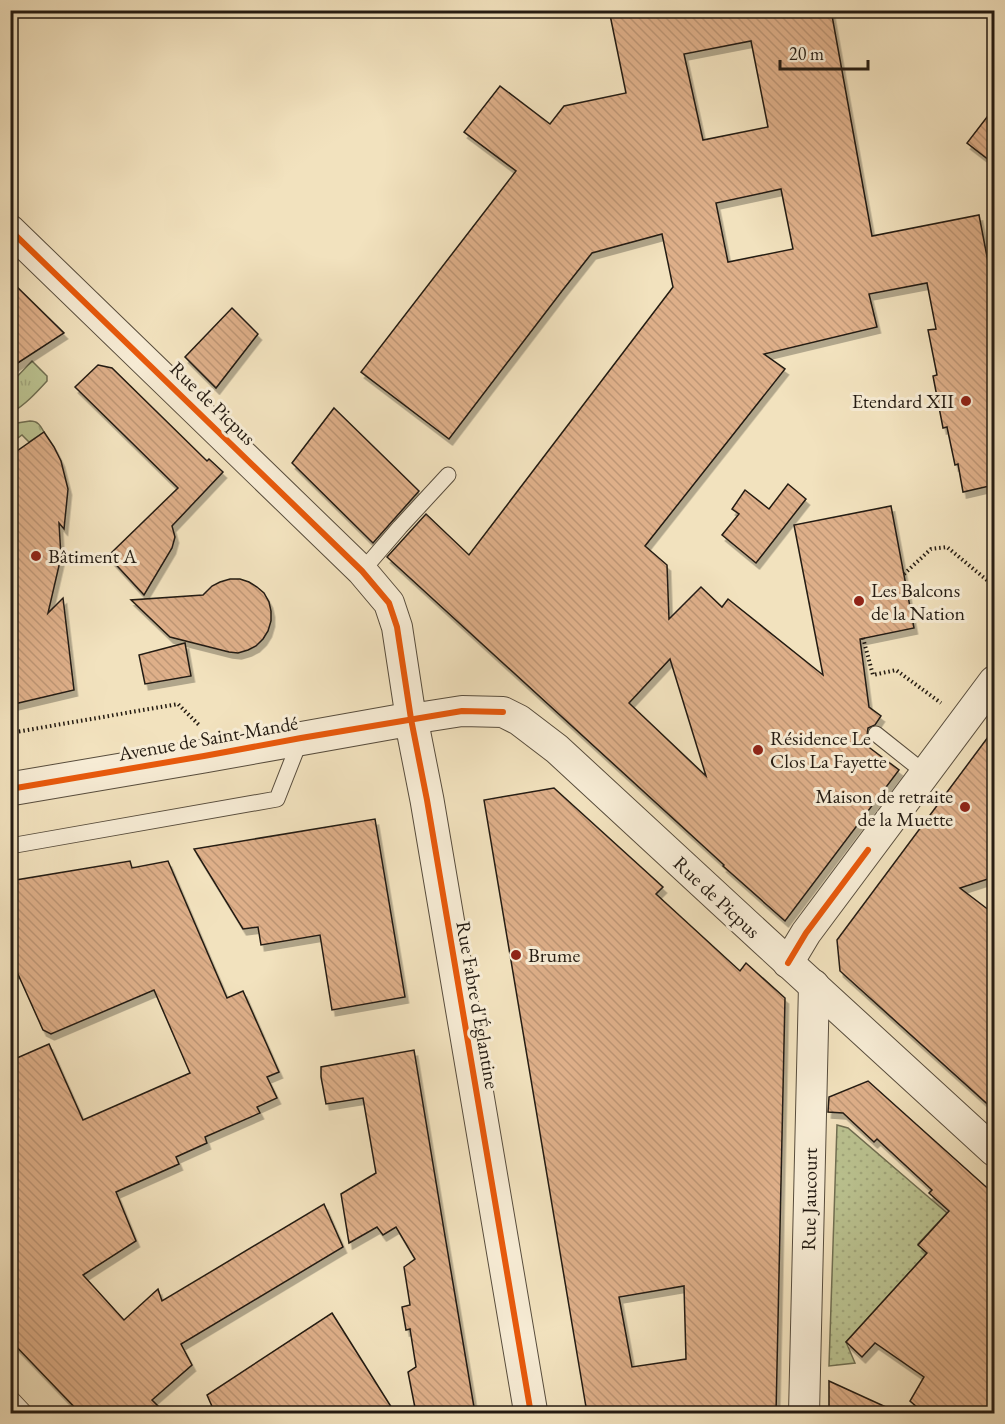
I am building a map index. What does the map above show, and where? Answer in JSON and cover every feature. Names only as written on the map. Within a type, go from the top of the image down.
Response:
[{"type":"street","name":"Rue de Picpus","points":[[10,230],[362,571],[389,603]]},
{"type":"street","name":"Rue Fabre d'Églantine","points":[[389,603],[397,627],[531,1413]]},
{"type":"street","points":[[788,963],[806,933],[994,681]]},
{"type":"street","name":"Rue de Picpus","points":[[411,719],[462,711],[502,712],[519,720],[557,749],[994,1151]]},
{"type":"street","name":"Avenue de Saint-Mandé","points":[[10,789],[411,719]]},
{"type":"street","name":"Rue Jaucourt","points":[[804,1413],[814,985]]},
{"type":"lane","points":[[362,571],[399,527],[448,475]]},
{"type":"lane","points":[[876,734],[925,773]]},
{"type":"lane","name":"Avenue de Saint-Mandé","points":[[10,846],[277,800],[301,738]]},
{"type":"lane","points":[[10,1397],[26,1413]]},
{"type":"path","points":[[904,574],[931,549],[947,547],[994,586]]},
{"type":"path","points":[[863,638],[873,675],[896,670],[945,706]]},
{"type":"green space","points":[[32,361],[47,376],[47,381],[26,403],[11,413],[11,383]]},
{"type":"green space","points":[[30,421],[38,424],[44,432],[29,442],[22,435],[11,443],[11,424]]},
{"type":"green space","points":[[837,1125],[848,1128],[947,1213],[918,1244],[927,1253],[846,1342],[855,1363],[829,1366]]},
{"type":"building","points":[[609,10],[831,10],[872,236],[979,215],[994,293],[994,485],[963,492],[958,464],[955,465],[947,427],[943,428],[933,376],[937,375],[928,330],[936,329],[927,283],[869,294],[877,327],[764,354],[785,369],[645,546],[667,565],[669,619],[701,587],[722,607],[728,599],[823,675],[794,525],[891,506],[914,628],[860,639],[869,707],[881,716],[875,725],[868,728],[867,736],[862,742],[899,770],[785,921],[387,557],[426,514],[469,555],[673,287],[662,234],[592,253],[449,439],[361,372],[516,171],[464,132],[500,86],[550,124],[564,106],[626,93]],"holes":[[[751,41],[768,127],[703,140],[684,54]],[[781,189],[793,249],[728,262],[716,203]],[[670,659],[706,776],[629,703]]]},
{"type":"building","points":[[994,108],[994,164],[967,143]]},
{"type":"building","points":[[10,280],[64,333],[10,368]]},
{"type":"building","points":[[232,308],[258,334],[216,388],[185,357]]},
{"type":"building","points":[[98,365],[112,368],[207,461],[209,459],[223,472],[172,526],[175,537],[172,548],[144,595],[108,556],[178,488],[75,387]]},
{"type":"building","points":[[334,408],[419,491],[373,543],[292,463]]},
{"type":"building","name":"Bâtiment A","points":[[44,432],[61,461],[68,489],[64,529],[59,523],[61,557],[48,613],[63,598],[74,690],[10,705],[10,456]]},
{"type":"building","points":[[788,484],[806,499],[756,563],[722,535],[739,514],[732,509],[745,490],[769,509]]},
{"type":"building","points":[[230,579],[240,579],[257,587],[264,593],[271,611],[271,621],[263,639],[256,646],[238,653],[170,637],[131,600],[203,595],[212,586]]},
{"type":"building","points":[[185,643],[191,676],[145,684],[139,655]]},
{"type":"building","points":[[994,729],[994,877],[960,888],[994,914],[994,1110],[840,971],[837,940]]},
{"type":"building","points":[[554,788],[663,887],[656,894],[740,971],[746,963],[785,998],[776,1413],[587,1413],[484,800]],"holes":[[[684,1286],[686,1359],[632,1367],[619,1297]]]},
{"type":"building","points":[[375,819],[405,997],[332,1010],[320,935],[261,945],[258,927],[243,929],[194,849]]},
{"type":"building","points":[[130,861],[132,868],[168,861],[227,998],[243,991],[279,1072],[267,1077],[277,1098],[257,1107],[260,1113],[205,1137],[207,1143],[176,1157],[179,1164],[116,1192],[136,1241],[83,1275],[124,1320],[158,1289],[162,1301],[324,1204],[343,1247],[181,1344],[192,1365],[152,1400],[165,1413],[80,1413],[10,1340],[10,1061],[49,1044],[83,1120],[190,1073],[154,990],[51,1034],[43,1030],[17,972],[10,973],[10,881]]},
{"type":"building","points":[[414,1050],[475,1413],[416,1413],[408,1372],[416,1367],[410,1329],[406,1330],[402,1307],[410,1305],[404,1267],[415,1259],[396,1227],[383,1235],[377,1227],[349,1243],[341,1194],[376,1173],[363,1098],[326,1104],[321,1077],[321,1067]]},
{"type":"building","points":[[868,1081],[994,1194],[994,1413],[924,1413],[910,1401],[924,1377],[875,1343],[862,1357],[846,1342],[927,1253],[918,1245],[949,1211],[929,1193],[932,1190],[877,1139],[874,1142],[843,1113],[828,1112],[829,1097]]},
{"type":"building","points":[[332,1313],[395,1413],[215,1413],[207,1395]]},
{"type":"building","points":[[829,1381],[899,1413],[829,1413]]},
{"type":"cycle path","points":[[10,230],[362,571],[389,603],[397,627],[531,1414]]},
{"type":"cycle path","points":[[10,789],[462,711],[503,712]]},
{"type":"cycle path","points":[[788,963],[806,933],[868,850]]},
{"type":"place","name":"Etendard XII","points":[[966,401]]},
{"type":"place","name":"Bâtiment A","points":[[36,556]]},
{"type":"place","name":"Les Balcons de la Nation","points":[[859,601]]},
{"type":"place","name":"Résidence Le Clos La Fayette","points":[[758,750]]},
{"type":"place","name":"Maison de retraite de la Muette","points":[[965,807]]},
{"type":"place","name":"Brume","points":[[516,955]]}]
